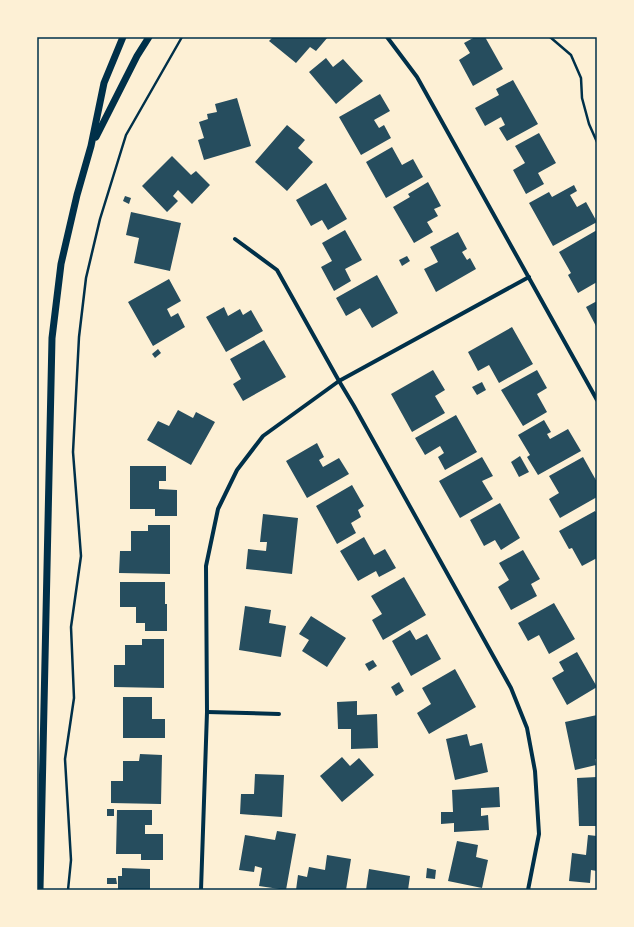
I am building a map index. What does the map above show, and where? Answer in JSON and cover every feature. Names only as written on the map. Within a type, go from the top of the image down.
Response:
[{"type":"street","points":[[40,890],[52,338],[61,264],[77,195],[91,146],[104,83],[123,37]]},
{"type":"street","points":[[91,146],[137,56],[149,37]]},
{"type":"street","points":[[387,37],[417,77],[597,400]]},
{"type":"street","points":[[235,240],[277,270],[511,688],[527,728],[535,771],[539,834],[528,890]]},
{"type":"street","points":[[201,890],[207,712],[206,566],[218,509],[237,470],[263,436],[339,381],[529,278]]},
{"type":"street","points":[[207,712],[279,714]]},
{"type":"path","points":[[68,890],[71,860],[65,759],[74,698],[71,628],[81,556],[73,452],[79,337],[86,278],[100,219],[126,135],[182,37]]},
{"type":"path","points":[[550,37],[571,55],[581,78],[582,98],[589,124],[597,142]]},
{"type":"building","points":[[273,37],[328,37],[316,51],[310,47],[296,63],[269,41]]},
{"type":"building","points":[[475,37],[485,37],[503,69],[473,86],[459,60],[470,53],[464,43]]},
{"type":"building","points":[[326,58],[333,67],[343,59],[363,81],[336,104],[309,72]]},
{"type":"building","points":[[513,80],[538,124],[507,141],[499,128],[505,125],[501,117],[485,126],[475,108],[499,95],[496,89]]},
{"type":"building","points":[[380,94],[390,111],[374,120],[379,128],[384,125],[391,138],[361,155],[339,117]]},
{"type":"building","points":[[237,98],[251,146],[204,160],[198,140],[204,138],[199,122],[208,119],[207,114],[217,112],[215,104]]},
{"type":"building","points":[[287,125],[305,140],[298,148],[313,162],[287,191],[255,162]]},
{"type":"building","points":[[539,133],[556,163],[538,173],[544,184],[526,194],[513,170],[525,163],[515,146]]},
{"type":"building","points":[[392,147],[402,165],[413,159],[423,177],[386,198],[366,162]]},
{"type":"building","points":[[172,156],[191,175],[196,171],[210,185],[192,204],[178,190],[173,196],[178,201],[167,212],[142,186]]},
{"type":"building","points":[[428,182],[441,206],[434,209],[438,216],[427,222],[433,232],[414,243],[393,207],[410,197],[408,194]]},
{"type":"building","points":[[326,183],[347,219],[328,230],[322,220],[311,226],[296,200]]},
{"type":"building","points":[[574,185],[577,191],[570,195],[577,207],[586,202],[597,222],[553,246],[529,203],[549,192],[552,197]]},
{"type":"building","points":[[125,196],[131,198],[129,204],[123,201]]},
{"type":"building","points":[[131,212],[181,223],[170,271],[134,263],[139,238],[126,235]]},
{"type":"building","points":[[345,230],[362,260],[345,269],[351,281],[334,291],[321,267],[332,261],[322,243]]},
{"type":"building","points":[[597,230],[597,282],[578,293],[568,275],[571,273],[559,252]]},
{"type":"building","points":[[458,232],[467,249],[462,252],[467,260],[470,258],[476,269],[436,292],[424,269],[438,262],[430,247]]},
{"type":"building","points":[[407,256],[410,261],[402,266],[399,260]]},
{"type":"building","points":[[377,275],[398,313],[372,328],[360,308],[346,316],[336,298]]},
{"type":"building","points":[[169,279],[181,301],[167,309],[171,317],[178,313],[185,327],[153,346],[128,302]]},
{"type":"building","points":[[597,301],[597,328],[586,307]]},
{"type":"building","points":[[224,307],[228,316],[240,309],[243,315],[251,310],[263,331],[226,352],[206,317]]},
{"type":"building","points":[[512,327],[533,364],[499,383],[489,365],[478,371],[468,352]]},
{"type":"building","points":[[264,340],[286,377],[243,401],[233,384],[241,379],[230,359]]},
{"type":"building","points":[[158,349],[161,353],[155,358],[152,354]]},
{"type":"building","points":[[433,370],[445,390],[435,396],[445,413],[412,432],[391,394]]},
{"type":"building","points":[[537,370],[547,388],[537,394],[547,412],[523,426],[501,390]]},
{"type":"building","points":[[482,382],[486,390],[477,395],[472,387]]},
{"type":"building","points":[[178,410],[193,418],[196,412],[215,422],[191,465],[147,440],[158,421],[169,426]]},
{"type":"building","points":[[456,415],[477,452],[445,470],[438,457],[444,453],[440,446],[425,455],[415,438]]},
{"type":"building","points":[[544,420],[551,432],[547,434],[550,439],[568,429],[581,451],[538,475],[527,457],[530,455],[518,435]]},
{"type":"building","points":[[317,443],[324,457],[319,460],[323,467],[339,458],[349,474],[307,498],[286,461]]},
{"type":"building","points":[[520,456],[529,472],[519,477],[511,462]]},
{"type":"building","points":[[482,457],[493,476],[482,481],[493,499],[460,518],[439,481]]},
{"type":"building","points":[[583,457],[597,482],[597,497],[560,518],[549,499],[559,493],[549,476]]},
{"type":"building","points":[[130,466],[166,466],[166,481],[159,481],[159,489],[177,490],[177,516],[155,516],[155,509],[130,509]]},
{"type":"building","points":[[352,485],[364,506],[358,510],[361,517],[351,523],[356,533],[337,544],[316,506]]},
{"type":"building","points":[[500,503],[520,538],[501,550],[495,540],[484,546],[470,520]]},
{"type":"building","points":[[595,511],[597,514],[597,558],[582,566],[572,548],[569,549],[559,531]]},
{"type":"building","points":[[263,514],[298,518],[292,574],[246,569],[248,549],[266,551],[267,542],[260,542]]},
{"type":"building","points":[[148,525],[170,525],[170,574],[119,573],[120,551],[131,551],[131,531],[148,531]]},
{"type":"building","points":[[364,537],[374,555],[385,549],[396,568],[379,577],[376,571],[358,581],[340,551]]},
{"type":"building","points":[[523,550],[540,579],[531,584],[537,596],[511,610],[498,587],[509,580],[499,563]]},
{"type":"building","points":[[404,577],[426,615],[383,640],[372,620],[382,614],[371,596]]},
{"type":"building","points":[[120,582],[165,582],[167,631],[145,631],[145,623],[136,623],[136,607],[120,607]]},
{"type":"building","points":[[554,603],[575,639],[549,654],[539,635],[528,641],[518,623]]},
{"type":"building","points":[[245,606],[271,610],[269,623],[286,626],[281,657],[239,650]]},
{"type":"building","points":[[311,616],[346,638],[327,667],[302,651],[309,640],[299,634]]},
{"type":"building","points":[[410,630],[416,640],[427,634],[441,659],[411,676],[392,641]]},
{"type":"building","points":[[142,639],[164,639],[164,688],[114,687],[114,665],[125,665],[125,645],[142,645]]},
{"type":"building","points":[[577,652],[597,687],[567,705],[552,678],[564,671],[559,662]]},
{"type":"building","points":[[373,660],[377,666],[369,671],[365,664]]},
{"type":"building","points":[[455,669],[476,707],[429,734],[417,713],[431,704],[422,688]]},
{"type":"building","points":[[399,682],[404,691],[396,696],[391,687]]},
{"type":"building","points":[[123,697],[152,697],[152,719],[165,719],[165,738],[123,738]]},
{"type":"building","points":[[357,701],[357,715],[377,714],[378,748],[351,749],[351,729],[338,729],[337,702]]},
{"type":"building","points":[[597,715],[596,765],[575,770],[565,722]]},
{"type":"building","points":[[467,734],[470,746],[482,743],[488,772],[455,780],[446,739]]},
{"type":"building","points":[[140,754],[162,755],[161,804],[111,803],[111,781],[123,781],[123,761],[139,761]]},
{"type":"building","points":[[342,757],[350,766],[359,758],[374,775],[342,802],[320,776]]},
{"type":"building","points":[[255,774],[284,775],[282,817],[240,814],[241,794],[254,794]]},
{"type":"building","points":[[597,777],[597,826],[579,826],[577,778]]},
{"type":"building","points":[[499,787],[500,807],[481,808],[481,816],[488,815],[489,830],[454,832],[454,823],[441,824],[441,812],[453,812],[452,790]]},
{"type":"building","points":[[107,809],[114,809],[114,816],[107,816]]},
{"type":"building","points":[[117,810],[152,810],[152,825],[145,825],[145,834],[163,834],[163,860],[141,860],[141,854],[116,854]]},
{"type":"building","points":[[277,831],[296,834],[286,890],[259,886],[262,868],[255,866],[254,872],[239,870],[245,835],[275,840]]},
{"type":"building","points":[[588,835],[597,836],[597,871],[591,870],[590,883],[569,881],[572,853],[586,855]]},
{"type":"building","points":[[457,841],[478,845],[476,857],[488,860],[482,888],[448,881]]},
{"type":"building","points":[[327,855],[351,859],[346,890],[296,890],[298,875],[307,877],[309,867],[325,870]]},
{"type":"building","points":[[122,868],[150,869],[150,890],[118,890],[118,876],[122,876]]},
{"type":"building","points":[[427,868],[436,870],[435,879],[426,878]]},
{"type":"building","points":[[369,869],[410,876],[408,890],[366,890]]},
{"type":"building","points":[[107,878],[116,878],[117,884],[107,884]]}]
